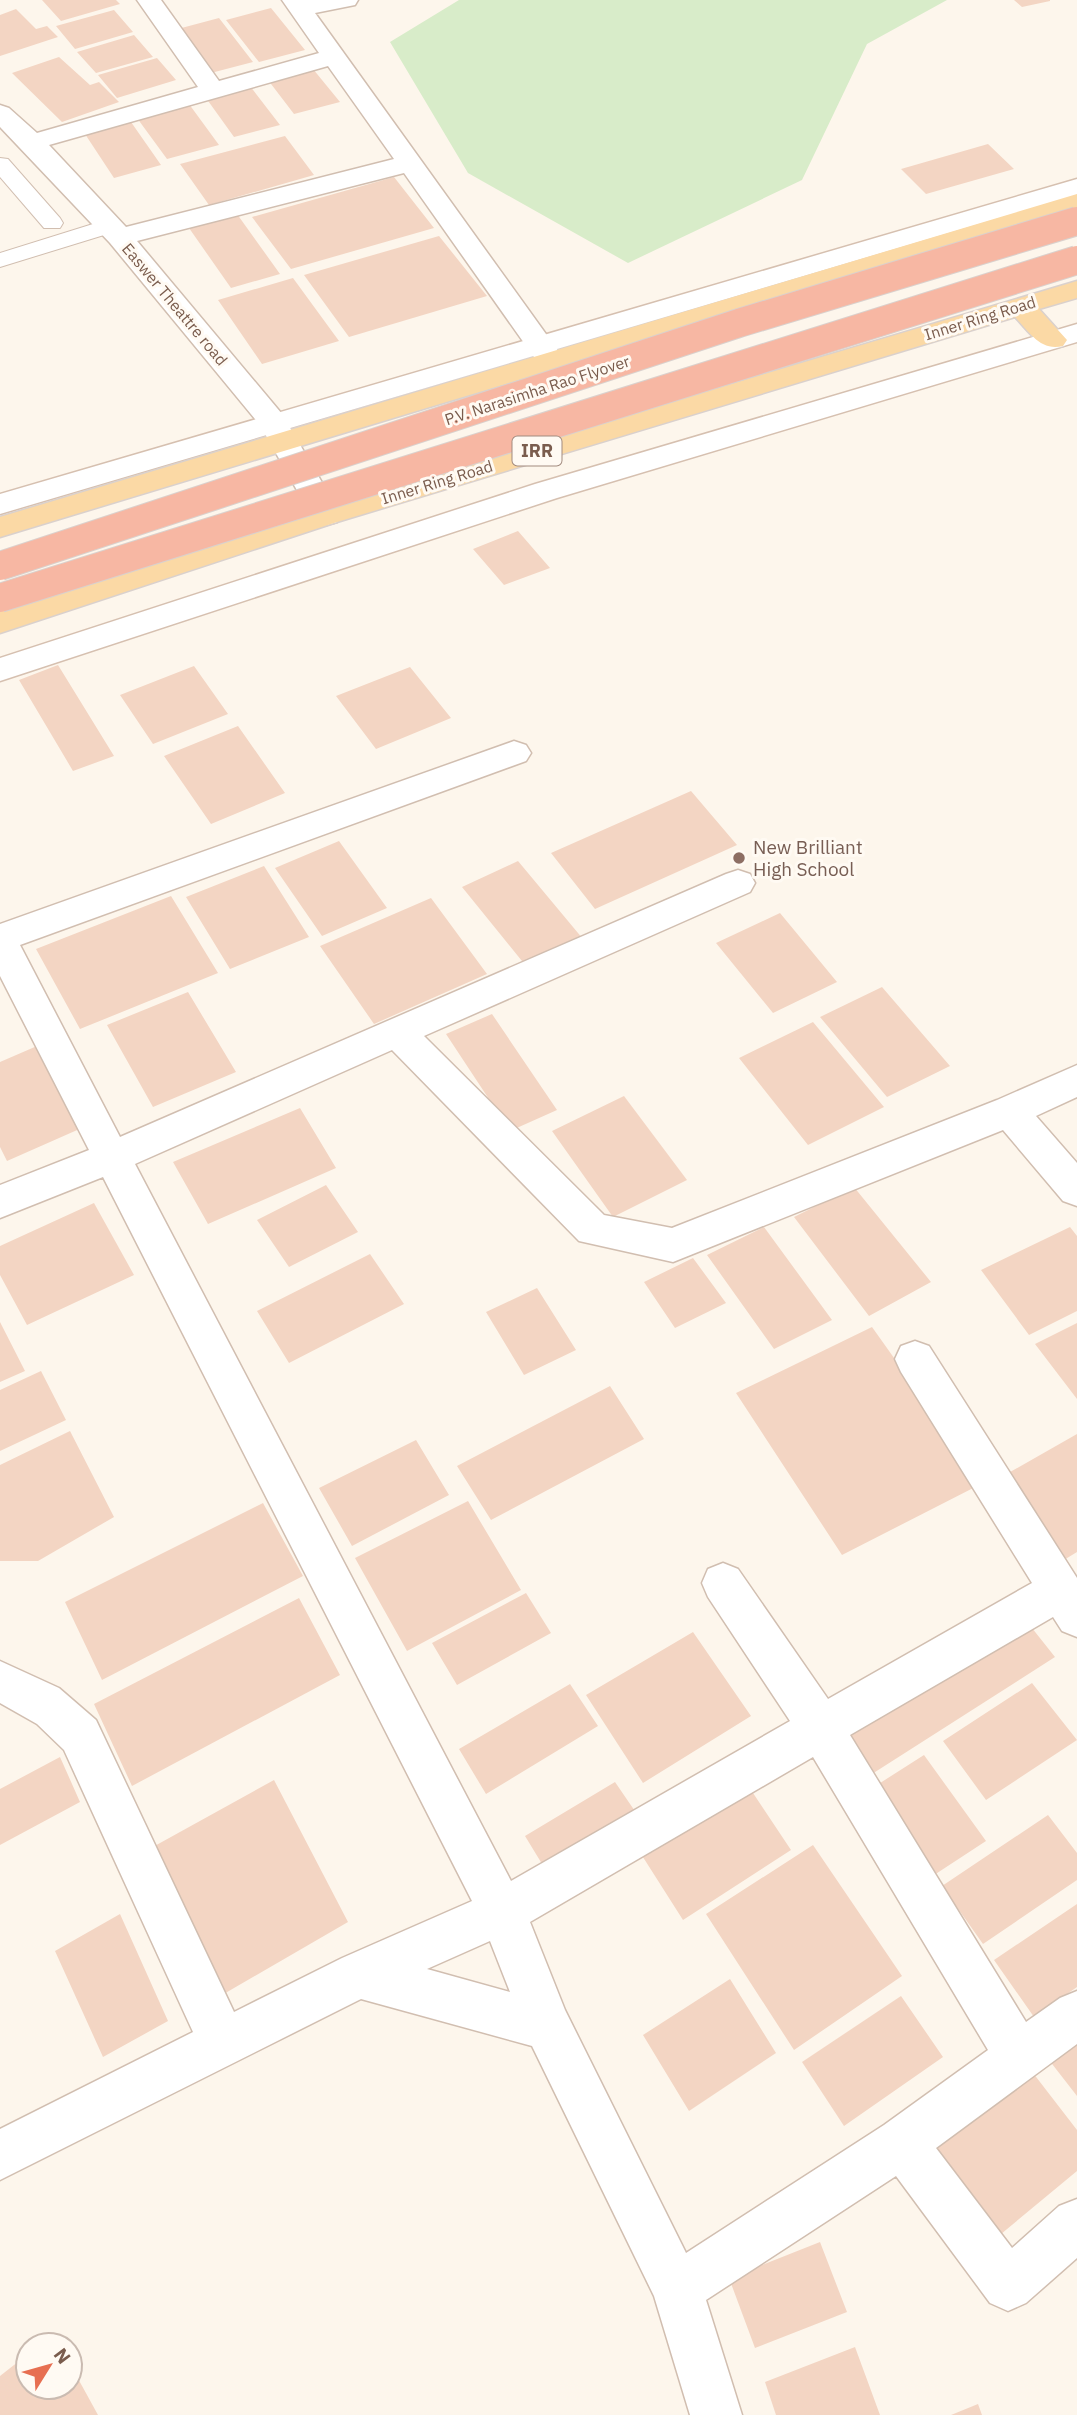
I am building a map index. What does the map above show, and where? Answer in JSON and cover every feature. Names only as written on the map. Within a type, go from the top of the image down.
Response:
[{"type":"highway","name":"P.V. Narasimha Rao Flyover","points":[[0,566],[739,323],[1077,221]]},
{"type":"highway","name":"P.V. Narasimha Rao Flyover","points":[[0,598],[392,471],[769,358],[1077,260]]},
{"type":"main road","points":[[0,509],[279,432],[1077,202]]},
{"type":"main road","name":"Inner Ring Road","points":[[0,622],[326,515],[1077,289]]},
{"type":"main road","points":[[1020,306],[1065,337]]},
{"type":"street","points":[[149,0],[213,90]]},
{"type":"street","points":[[296,4],[346,0]]},
{"type":"street","points":[[296,4],[545,354],[1077,187]]},
{"type":"street","points":[[32,142],[334,56]]},
{"type":"street","name":"Easwer Theattre road","points":[[2,118],[32,142],[108,224],[279,432],[326,515]]},
{"type":"street","points":[[108,224],[411,163]]},
{"type":"street","points":[[0,670],[546,491],[1065,337]]},
{"type":"street","points":[[514,753],[0,940],[110,1158],[502,1912],[548,2026],[677,2289],[716,2415]]},
{"type":"street","points":[[0,1202],[110,1158],[738,883]]},
{"type":"street","points":[[397,1032],[527,1166],[593,1229],[673,1245],[1010,1111],[1077,1080]]},
{"type":"street","points":[[1010,1111],[1077,1190]]},
{"type":"street","points":[[0,2155],[359,1975],[502,1912],[821,1728],[1068,1603],[915,1359]]},
{"type":"street","points":[[723,1583],[821,1728],[1020,2057]]},
{"type":"street","points":[[0,1682],[34,1695],[57,1710],[80,1735],[223,2043]]},
{"type":"street","points":[[359,1975],[548,2026]]},
{"type":"street","points":[[677,2289],[902,2143],[1077,2015]]},
{"type":"street","points":[[902,2143],[1009,2285],[1077,2224]]},
{"type":"lane","points":[[0,164],[52,223]]},
{"type":"lane","points":[[0,239],[52,223],[108,224]]},
{"type":"lane","points":[[0,260],[108,224]]},
{"type":"green space","points":[[459,0],[947,0],[867,44],[802,180],[628,263],[468,173],[390,42]]},
{"type":"building","points":[[42,0],[116,0],[120,4],[61,21]]},
{"type":"building","points":[[1014,0],[1050,0],[1050,1],[1022,7]]},
{"type":"building","points":[[271,8],[305,50],[259,62],[226,20]]},
{"type":"building","points":[[16,9],[36,29],[47,26],[58,37],[0,56],[0,15]]},
{"type":"building","points":[[114,10],[133,32],[75,49],[56,26]]},
{"type":"building","points":[[219,18],[253,62],[207,74],[174,30]]},
{"type":"building","points":[[134,35],[153,57],[96,73],[77,52]]},
{"type":"building","points":[[59,57],[90,85],[99,82],[119,102],[62,122],[12,73]]},
{"type":"building","points":[[157,58],[176,80],[117,98],[98,75]]},
{"type":"building","points":[[313,69],[340,102],[294,114],[268,80]]},
{"type":"building","points":[[250,86],[280,125],[234,137],[206,98]]},
{"type":"building","points":[[189,104],[219,145],[167,159],[137,118]]},
{"type":"building","points":[[131,122],[161,165],[114,178],[85,134]]},
{"type":"building","points":[[285,136],[314,175],[209,205],[180,164]]},
{"type":"building","points":[[988,144],[1014,169],[926,194],[901,169]]},
{"type":"building","points":[[394,177],[434,228],[291,269],[252,217]]},
{"type":"building","points":[[237,214],[280,274],[231,288],[189,228]]},
{"type":"building","points":[[439,236],[487,296],[349,337],[304,275]]},
{"type":"building","points":[[293,278],[339,341],[262,364],[218,300]]},
{"type":"building","points":[[518,531],[550,568],[504,585],[473,549]]},
{"type":"building","points":[[58,665],[114,756],[73,771],[19,680]]},
{"type":"building","points":[[194,666],[228,714],[153,744],[120,695]]},
{"type":"building","points":[[410,667],[451,718],[376,749],[336,696]]},
{"type":"building","points":[[238,726],[285,793],[211,824],[164,756]]},
{"type":"building","points":[[691,791],[737,845],[595,909],[551,853]]},
{"type":"building","points":[[339,841],[387,908],[322,936],[275,868]]},
{"type":"building","points":[[518,861],[583,939],[526,966],[462,887]]},
{"type":"building","points":[[264,866],[309,937],[230,969],[186,897]]},
{"type":"building","points":[[171,896],[218,973],[80,1029],[36,949]]},
{"type":"building","points":[[431,898],[487,974],[374,1024],[320,946]]},
{"type":"building","points":[[780,913],[837,982],[773,1013],[716,943]]},
{"type":"building","points":[[882,987],[950,1066],[887,1097],[820,1017]]},
{"type":"building","points":[[188,992],[236,1072],[153,1107],[107,1025]]},
{"type":"building","points":[[492,1014],[557,1110],[510,1131],[446,1034]]},
{"type":"building","points":[[813,1022],[884,1107],[808,1145],[739,1058]]},
{"type":"building","points":[[37,1046],[84,1127],[7,1161],[0,1147],[0,1062]]},
{"type":"building","points":[[624,1096],[687,1180],[613,1217],[552,1131]]},
{"type":"building","points":[[300,1108],[336,1168],[208,1224],[173,1162]]},
{"type":"building","points":[[326,1185],[358,1232],[289,1267],[257,1220]]},
{"type":"building","points":[[854,1187],[931,1282],[869,1316],[794,1217]]},
{"type":"building","points":[[94,1203],[134,1275],[27,1325],[0,1275],[0,1246]]},
{"type":"building","points":[[764,1227],[832,1320],[774,1349],[707,1255]]},
{"type":"building","points":[[1070,1227],[1077,1236],[1077,1311],[1029,1335],[981,1270]]},
{"type":"building","points":[[370,1254],[404,1304],[289,1363],[257,1311]]},
{"type":"building","points":[[693,1258],[726,1303],[675,1328],[644,1282]]},
{"type":"building","points":[[537,1288],[576,1350],[524,1375],[486,1312]]},
{"type":"building","points":[[0,1322],[25,1371],[0,1382]]},
{"type":"building","points":[[1077,1323],[1077,1399],[1035,1344]]},
{"type":"building","points":[[872,1327],[983,1483],[842,1555],[736,1393]]},
{"type":"building","points":[[41,1371],[66,1420],[0,1451],[0,1390]]},
{"type":"building","points":[[610,1386],[644,1439],[491,1520],[457,1466]]},
{"type":"building","points":[[70,1431],[114,1517],[38,1561],[0,1561],[0,1465]]},
{"type":"building","points":[[1077,1434],[1077,1552],[1059,1563],[996,1480]]},
{"type":"building","points":[[416,1440],[449,1495],[352,1546],[319,1488]]},
{"type":"building","points":[[468,1501],[521,1590],[407,1651],[355,1558]]},
{"type":"building","points":[[263,1503],[303,1576],[102,1680],[65,1602]]},
{"type":"building","points":[[526,1593],[551,1633],[457,1685],[432,1643]]},
{"type":"building","points":[[299,1598],[340,1675],[132,1786],[94,1704]]},
{"type":"building","points":[[1028,1623],[1055,1657],[861,1781],[835,1744]]},
{"type":"building","points":[[693,1632],[751,1716],[643,1783],[586,1695]]},
{"type":"building","points":[[1032,1683],[1077,1740],[986,1800],[943,1741]]},
{"type":"building","points":[[570,1684],[598,1726],[486,1794],[459,1749]]},
{"type":"building","points":[[924,1755],[986,1841],[928,1879],[866,1792]]},
{"type":"building","points":[[60,1757],[80,1802],[0,1845],[0,1789]]},
{"type":"building","points":[[274,1780],[348,1922],[222,1995],[151,1848]]},
{"type":"building","points":[[615,1782],[641,1820],[550,1877],[525,1836]]},
{"type":"building","points":[[749,1787],[791,1850],[683,1920],[641,1854]]},
{"type":"building","points":[[1048,1815],[1077,1853],[1077,1880],[983,1944],[942,1886]]},
{"type":"building","points":[[813,1845],[902,1976],[794,2050],[706,1914]]},
{"type":"building","points":[[1077,1904],[1077,1987],[1034,2017],[994,1960]]},
{"type":"building","points":[[120,1914],[168,2021],[103,2057],[55,1951]]},
{"type":"building","points":[[730,1979],[776,2053],[689,2111],[643,2035]]},
{"type":"building","points":[[901,1996],[943,2057],[844,2126],[802,2062]]},
{"type":"building","points":[[1077,2023],[1077,2096],[1042,2051]]},
{"type":"building","points":[[1023,2060],[1077,2130],[1077,2171],[995,2239],[923,2140]]},
{"type":"building","points":[[820,2242],[847,2312],[755,2348],[729,2278]]},
{"type":"building","points":[[855,2347],[880,2415],[776,2415],[765,2382]]},
{"type":"building","points":[[14,2365],[14,2401],[84,2401],[84,2390],[98,2415],[0,2415],[0,2376]]},
{"type":"building","points":[[978,2404],[982,2415],[951,2415]]},
{"type":"place","name":"New Brilliant High School","points":[[739,858]]}]
